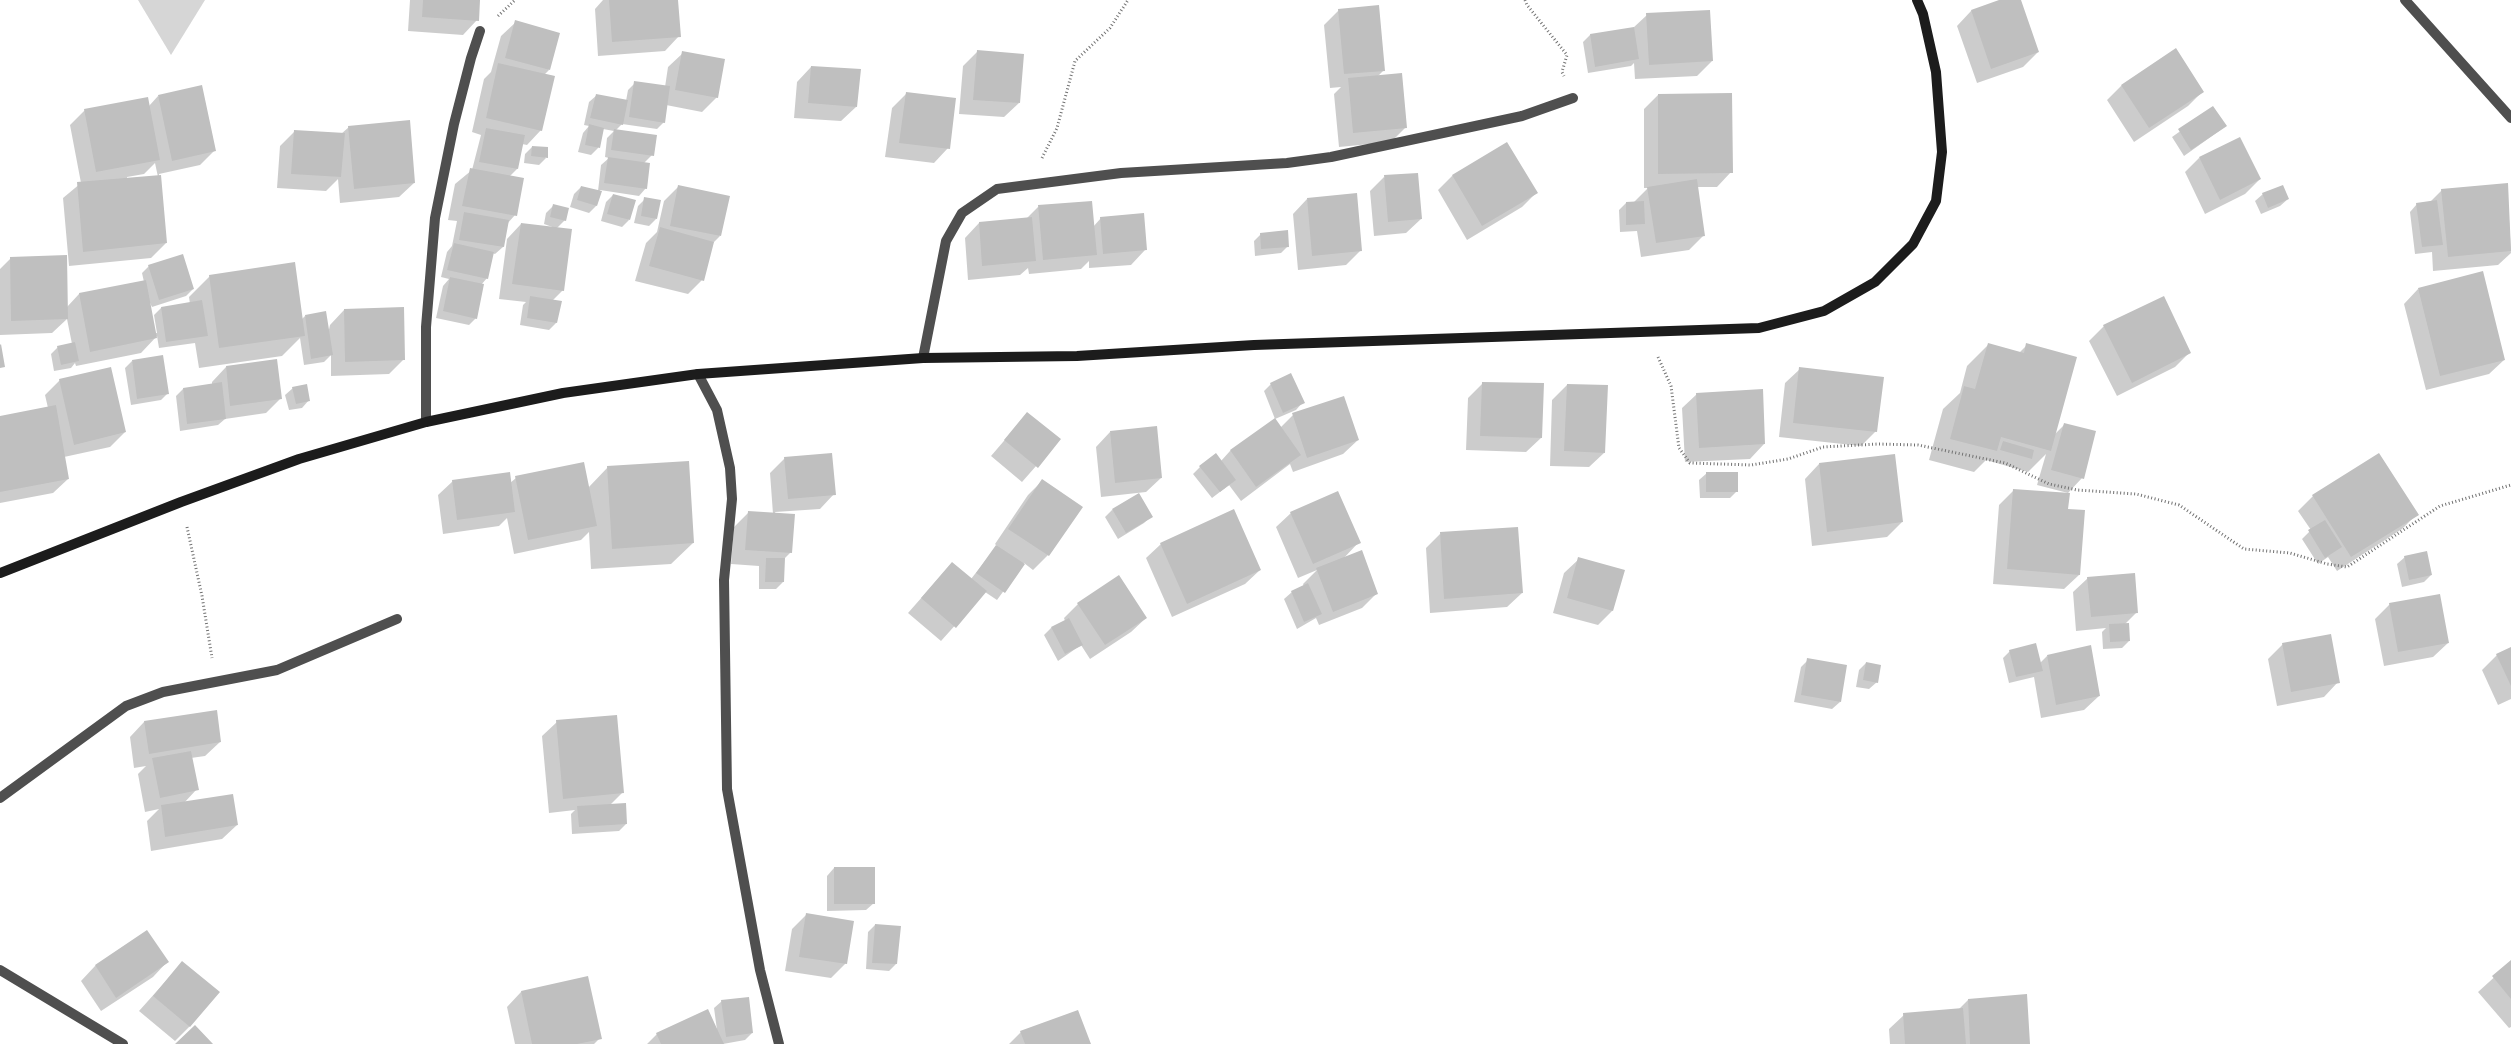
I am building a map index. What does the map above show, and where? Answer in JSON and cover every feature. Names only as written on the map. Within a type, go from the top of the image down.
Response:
[{"type":"main road","points":[[0,573],[181,502],[299,459],[426,422],[563,393],[698,374],[922,358],[1077,356],[1254,345],[1759,328],[1824,311],[1875,282],[1913,244],[1936,201],[1942,152],[1936,72],[1923,14],[1917,0]]},
{"type":"street","points":[[2405,0],[2511,118]]},
{"type":"street","points":[[426,422],[426,327],[435,218],[454,124],[480,31]]},
{"type":"street","points":[[922,358],[946,241],[962,212],[996,190],[1120,173],[1287,163],[1331,157],[1522,116],[1573,98]]},
{"type":"street","points":[[698,374],[717,410],[730,468],[732,499],[724,580],[727,789],[760,970],[779,1044]]},
{"type":"street","points":[[0,798],[126,706],[163,692],[277,670],[397,619]]},
{"type":"street","points":[[0,970],[123,1044]]},
{"type":"path","points":[[1040,162],[1057,128],[1075,61],[1110,28],[1128,0]]},
{"type":"path","points":[[1525,0],[1567,55],[1562,72],[1573,98]]},
{"type":"path","points":[[1649,333],[1671,386],[1678,448],[1690,463],[1751,465],[1788,459],[1823,447],[1878,444],[1918,445],[2005,462],[2049,484],[2077,490],[2136,494],[2179,505],[2244,549],[2290,553],[2327,564],[2347,567],[2440,506],[2511,485]]},
{"type":"path","points":[[181,502],[202,596],[216,683]]},
{"type":"shaded area","points":[[138,0],[205,0],[171,55]]},
{"type":"building","points":[[423,0],[480,0],[479,21],[422,17]]},
{"type":"building","points":[[609,0],[678,0],[681,37],[612,42]]},
{"type":"building","points":[[1999,0],[2021,0],[2039,52],[1991,69],[1971,10]]},
{"type":"building","points":[[1379,5],[1385,71],[1344,74],[1338,9]]},
{"type":"building","points":[[1710,10],[1713,61],[1649,65],[1646,13]]},
{"type":"building","points":[[515,20],[560,33],[550,70],[505,58]]},
{"type":"building","points":[[1634,27],[1639,59],[1595,67],[1590,34]]},
{"type":"building","points":[[2176,48],[2204,92],[2149,128],[2121,85]]},
{"type":"building","points":[[977,50],[1024,54],[1020,103],[973,100]]},
{"type":"building","points":[[682,51],[725,59],[718,98],[675,90]]},
{"type":"building","points":[[498,63],[555,76],[542,131],[486,118]]},
{"type":"building","points":[[811,66],[861,69],[857,107],[808,103]]},
{"type":"building","points":[[1402,73],[1407,128],[1353,133],[1348,78]]},
{"type":"building","points":[[634,81],[670,86],[665,123],[629,117]]},
{"type":"building","points":[[202,85],[216,151],[172,161],[158,95]]},
{"type":"building","points":[[906,92],[956,98],[950,149],[899,143]]},
{"type":"building","points":[[1732,93],[1733,173],[1658,174],[1658,94]]},
{"type":"building","points":[[596,94],[628,100],[623,125],[590,118]]},
{"type":"building","points":[[148,97],[160,160],[96,172],[84,109]]},
{"type":"building","points":[[2213,106],[2227,126],[2191,150],[2178,129]]},
{"type":"building","points":[[410,120],[415,183],[354,189],[348,126]]},
{"type":"building","points":[[589,124],[604,128],[600,148],[585,145]]},
{"type":"building","points":[[486,128],[525,135],[518,169],[479,162]]},
{"type":"building","points":[[614,129],[657,135],[654,156],[611,150]]},
{"type":"building","points":[[294,130],[345,133],[341,177],[291,174]]},
{"type":"building","points":[[2240,137],[2261,179],[2220,200],[2199,157]]},
{"type":"building","points":[[1507,142],[1538,193],[1482,226],[1452,175]]},
{"type":"building","points":[[532,146],[548,147],[548,158],[531,156]]},
{"type":"building","points":[[608,157],[650,163],[647,189],[604,183]]},
{"type":"building","points":[[470,168],[524,178],[517,216],[462,206]]},
{"type":"building","points":[[1418,173],[1422,219],[1388,222],[1384,175]]},
{"type":"building","points":[[161,175],[167,243],[83,252],[77,182]]},
{"type":"building","points":[[1697,179],[1705,236],[1656,243],[1647,187]]},
{"type":"building","points":[[2508,183],[2511,251],[2448,257],[2441,189]]},
{"type":"building","points":[[678,185],[730,196],[721,236],[670,226]]},
{"type":"building","points":[[2283,185],[2289,199],[2268,208],[2262,193]]},
{"type":"building","points":[[581,186],[602,191],[597,206],[577,200]]},
{"type":"building","points":[[1357,193],[1362,251],[1312,256],[1307,198]]},
{"type":"building","points":[[613,194],[636,200],[630,220],[607,214]]},
{"type":"building","points":[[644,197],[661,200],[657,219],[641,216]]},
{"type":"building","points":[[2437,200],[2443,245],[2422,247],[2416,203]]},
{"type":"building","points":[[1092,201],[1097,255],[1043,260],[1038,205]]},
{"type":"building","points":[[1644,201],[1645,224],[1626,225],[1626,202]]},
{"type":"building","points":[[553,204],[569,208],[566,221],[550,217]]},
{"type":"building","points":[[464,212],[509,220],[504,247],[459,240]]},
{"type":"building","points":[[1144,213],[1147,250],[1103,254],[1100,217]]},
{"type":"building","points":[[1032,217],[1036,261],[982,266],[979,222]]},
{"type":"building","points":[[521,223],[572,229],[564,291],[512,284]]},
{"type":"building","points":[[660,227],[714,242],[704,281],[649,266]]},
{"type":"building","points":[[1288,230],[1289,247],[1261,249],[1260,233]]},
{"type":"building","points":[[454,243],[494,252],[488,279],[447,270]]},
{"type":"building","points":[[183,254],[194,289],[159,300],[148,265]]},
{"type":"building","points":[[67,255],[68,319],[11,321],[10,257]]},
{"type":"building","points":[[295,262],[305,336],[219,348],[209,275]]},
{"type":"building","points":[[2483,271],[2505,360],[2440,376],[2418,288]]},
{"type":"building","points":[[450,277],[484,284],[477,319],[443,311]]},
{"type":"building","points":[[146,280],[157,338],[90,352],[79,293]]},
{"type":"building","points":[[530,296],[562,301],[557,323],[527,318]]},
{"type":"building","points":[[2164,296],[2191,353],[2132,383],[2103,325]]},
{"type":"building","points":[[202,300],[208,336],[166,342],[161,307]]},
{"type":"building","points":[[404,307],[405,360],[345,362],[344,309]]},
{"type":"building","points":[[326,311],[333,355],[311,359],[305,315]]},
{"type":"building","points":[[75,342],[79,361],[61,365],[57,346]]},
{"type":"building","points":[[1988,343],[2024,353],[2026,343],[2077,357],[2051,451],[2001,437],[1997,451],[1950,439],[1964,386],[1975,389]]},
{"type":"building","points":[[0,345],[5,367],[0,368]]},
{"type":"building","points":[[163,355],[169,394],[137,399],[132,360]]},
{"type":"building","points":[[277,359],[282,399],[230,406],[226,366]]},
{"type":"building","points":[[111,367],[126,432],[74,445],[59,379]]},
{"type":"building","points":[[1799,367],[1884,377],[1877,432],[1793,423]]},
{"type":"building","points":[[1291,373],[1305,403],[1283,413],[1270,383]]},
{"type":"building","points":[[222,382],[226,419],[187,424],[183,388]]},
{"type":"building","points":[[1482,382],[1544,383],[1542,438],[1480,436]]},
{"type":"building","points":[[307,384],[310,401],[296,404],[292,387]]},
{"type":"building","points":[[1567,384],[1608,385],[1605,453],[1564,451]]},
{"type":"building","points":[[1763,389],[1765,444],[1699,448],[1696,393]]},
{"type":"building","points":[[1344,396],[1359,440],[1307,458],[1292,413]]},
{"type":"building","points":[[56,405],[69,479],[0,492],[0,416]]},
{"type":"building","points":[[1027,412],[1061,439],[1038,468],[1004,440]]},
{"type":"building","points":[[1275,418],[1301,455],[1256,487],[1230,450]]},
{"type":"building","points":[[2064,423],[2096,431],[2084,479],[2051,470]]},
{"type":"building","points":[[1157,426],[1162,478],[1115,483],[1110,431]]},
{"type":"building","points":[[2003,441],[2034,450],[2032,459],[2000,450]]},
{"type":"building","points":[[832,453],[836,495],[788,499],[784,457]]},
{"type":"building","points":[[1216,453],[1236,480],[1220,492],[1199,466]]},
{"type":"building","points":[[2379,453],[2419,515],[2351,557],[2312,495]]},
{"type":"building","points":[[1895,454],[1903,522],[1827,532],[1819,463]]},
{"type":"building","points":[[689,461],[694,543],[612,549],[607,466]]},
{"type":"building","points":[[584,462],[597,526],[528,540],[515,476]]},
{"type":"building","points":[[510,472],[515,512],[457,520],[452,480]]},
{"type":"building","points":[[1706,472],[1738,472],[1738,492],[1706,492]]},
{"type":"building","points":[[1042,479],[1083,507],[1049,556],[1008,529]]},
{"type":"building","points":[[2013,489],[2070,493],[2068,509],[2085,510],[2080,575],[2007,569]]},
{"type":"building","points":[[1338,491],[1361,543],[1313,564],[1290,512]]},
{"type":"building","points":[[1139,493],[1153,517],[1126,533],[1112,509]]},
{"type":"building","points":[[1234,509],[1261,570],[1187,604],[1160,543]]},
{"type":"building","points":[[748,511],[795,514],[792,553],[745,550]]},
{"type":"building","points":[[2325,520],[2342,547],[2325,558],[2308,530]]},
{"type":"building","points":[[1518,527],[1523,593],[1444,599],[1440,532]]},
{"type":"building","points":[[996,545],[1025,564],[1005,593],[976,573]]},
{"type":"building","points":[[1362,550],[1378,594],[1333,612],[1316,568]]},
{"type":"building","points":[[2427,551],[2432,575],[2409,580],[2404,556]]},
{"type":"building","points":[[1578,557],[1625,570],[1613,611],[1567,598]]},
{"type":"building","points":[[766,558],[785,558],[784,582],[765,582]]},
{"type":"building","points":[[952,562],[987,591],[956,628],[921,598]]},
{"type":"building","points":[[2135,573],[2138,613],[2091,617],[2087,577]]},
{"type":"building","points":[[1119,575],[1147,618],[1105,645],[1077,603]]},
{"type":"building","points":[[1308,583],[1322,614],[1304,622],[1291,591]]},
{"type":"building","points":[[2440,594],[2449,643],[2398,652],[2389,603]]},
{"type":"building","points":[[1069,618],[1083,645],[1065,654],[1051,627]]},
{"type":"building","points":[[2129,623],[2130,641],[2110,642],[2109,624]]},
{"type":"building","points":[[2331,634],[2340,683],[2291,692],[2282,643]]},
{"type":"building","points":[[2036,643],[2043,671],[2016,677],[2009,650]]},
{"type":"building","points":[[2091,645],[2100,696],[2056,705],[2047,655]]},
{"type":"building","points":[[2511,647],[2511,686],[2496,654]]},
{"type":"building","points":[[1807,658],[1847,665],[1841,702],[1801,695]]},
{"type":"building","points":[[1866,662],[1881,665],[1878,683],[1863,680]]},
{"type":"building","points":[[217,710],[221,742],[149,754],[144,721]]},
{"type":"building","points":[[617,715],[624,793],[563,799],[556,720]]},
{"type":"building","points":[[191,751],[199,790],[160,798],[152,758]]},
{"type":"building","points":[[233,794],[238,825],[165,837],[161,805]]},
{"type":"building","points":[[626,803],[627,824],[579,827],[577,806]]},
{"type":"building","points":[[834,867],[875,867],[875,904],[834,904]]},
{"type":"building","points":[[806,913],[854,921],[847,964],[799,957]]},
{"type":"building","points":[[875,924],[901,926],[897,964],[872,963]]},
{"type":"building","points":[[147,930],[169,962],[116,998],[95,965]]},
{"type":"building","points":[[2511,960],[2511,999],[2492,976]]},
{"type":"building","points":[[182,961],[220,992],[190,1027],[153,996]]},
{"type":"building","points":[[588,976],[602,1039],[577,1044],[532,1044],[521,991]]},
{"type":"building","points":[[2027,994],[2030,1044],[1970,1044],[1968,999]]},
{"type":"building","points":[[749,997],[753,1033],[726,1037],[721,1000]]},
{"type":"building","points":[[1963,1008],[1966,1044],[1905,1044],[1903,1013]]},
{"type":"building","points":[[708,1009],[724,1044],[661,1044],[656,1033]]},
{"type":"building","points":[[1078,1010],[1091,1044],[1025,1044],[1020,1031]]},
{"type":"building","points":[[195,1025],[213,1044],[175,1044]]}]
